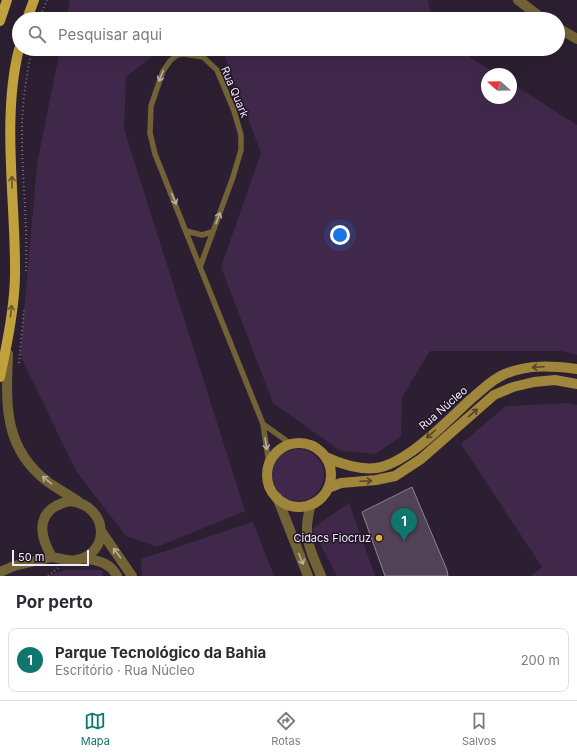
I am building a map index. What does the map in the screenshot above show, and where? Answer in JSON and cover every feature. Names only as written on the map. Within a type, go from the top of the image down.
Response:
[{"type":"main road","points":[[0,21],[7,0]]},
{"type":"main road","points":[[30,12],[34,0]]},
{"type":"main road","points":[[0,377],[8,340],[16,268],[12,174],[12,97],[18,56]]},
{"type":"street","points":[[518,0],[534,12]]},
{"type":"street","points":[[565,32],[577,39]]},
{"type":"street","points":[[0,572],[14,566],[52,557],[66,561],[76,561],[84,558],[96,547],[101,531],[100,522],[95,513],[88,506],[79,502],[48,482],[33,468],[19,447],[9,422],[6,397],[8,340]]},
{"type":"street","name":"Rua Núcleo","points":[[326,457],[346,465],[375,468],[387,465],[399,460],[418,446],[489,384],[503,375],[515,370],[532,367],[552,366],[577,369]]},
{"type":"street","name":"Rua Núcleo","points":[[328,488],[341,483],[376,480],[401,473],[421,459],[494,395],[500,392],[534,382],[555,380],[577,384]]},
{"type":"street","points":[[277,497],[293,506],[302,506],[311,504],[319,499],[328,488],[331,478],[331,469],[326,457],[316,447],[309,444],[291,444],[282,448],[274,455],[269,464],[268,481],[277,497],[308,576]]},
{"type":"street","points":[[52,557],[44,544],[41,535],[45,516],[52,508],[60,503],[70,501],[79,502]]},
{"type":"street","points":[[311,504],[306,537],[321,576]]},
{"type":"street","points":[[101,531],[126,565],[132,576]]},
{"type":"street","points":[[84,558],[102,561],[109,565],[117,576]]},
{"type":"lane","name":"Rua Quark","points":[[179,56],[174,58],[163,71],[151,106],[150,133],[155,154],[263,424],[269,464]]},
{"type":"lane","name":"Rua Quark","points":[[196,56],[202,57],[217,70],[234,111],[241,135],[241,150],[200,268]]},
{"type":"lane","points":[[186,231],[202,235],[212,232]]},
{"type":"lane","points":[[263,424],[291,444]]},
{"type":"path","points":[[43,12],[47,0]]},
{"type":"shaded area","points":[[70,0],[428,0],[432,12],[67,12]]},
{"type":"shaded area","points":[[59,56],[153,56],[126,77],[124,129],[245,511],[157,547],[126,536],[76,471],[20,355],[37,165]]},
{"type":"shaded area","points":[[225,56],[469,56],[487,68],[481,68],[481,104],[517,104],[517,87],[577,125],[577,355],[562,351],[430,351],[402,397],[401,436],[376,454],[341,451],[273,403],[221,267],[261,153]]},
{"type":"shaded area","points":[[570,403],[577,405],[577,576],[531,576],[542,567],[461,444],[506,406]]},
{"type":"shaded area","points":[[298,449],[308,451],[316,457],[322,465],[324,475],[322,485],[316,493],[308,499],[298,501],[288,499],[280,493],[274,485],[272,475],[274,465],[280,457],[288,451]]},
{"type":"shaded area","points":[[349,503],[375,576],[337,576],[312,529]]},
{"type":"shaded area","points":[[253,522],[274,576],[142,576],[141,559]]},
{"type":"shaded area","points":[[64,570],[102,570],[103,576],[49,576]]},
{"type":"building","points":[[412,487],[447,570],[448,576],[385,576],[362,512]]},
{"type":"place","name":"Cidacs Fiocruz","points":[[379,538]]},
{"type":"place","name":"Parque Tecnológico da Bahia","points":[[404,541]]}]
